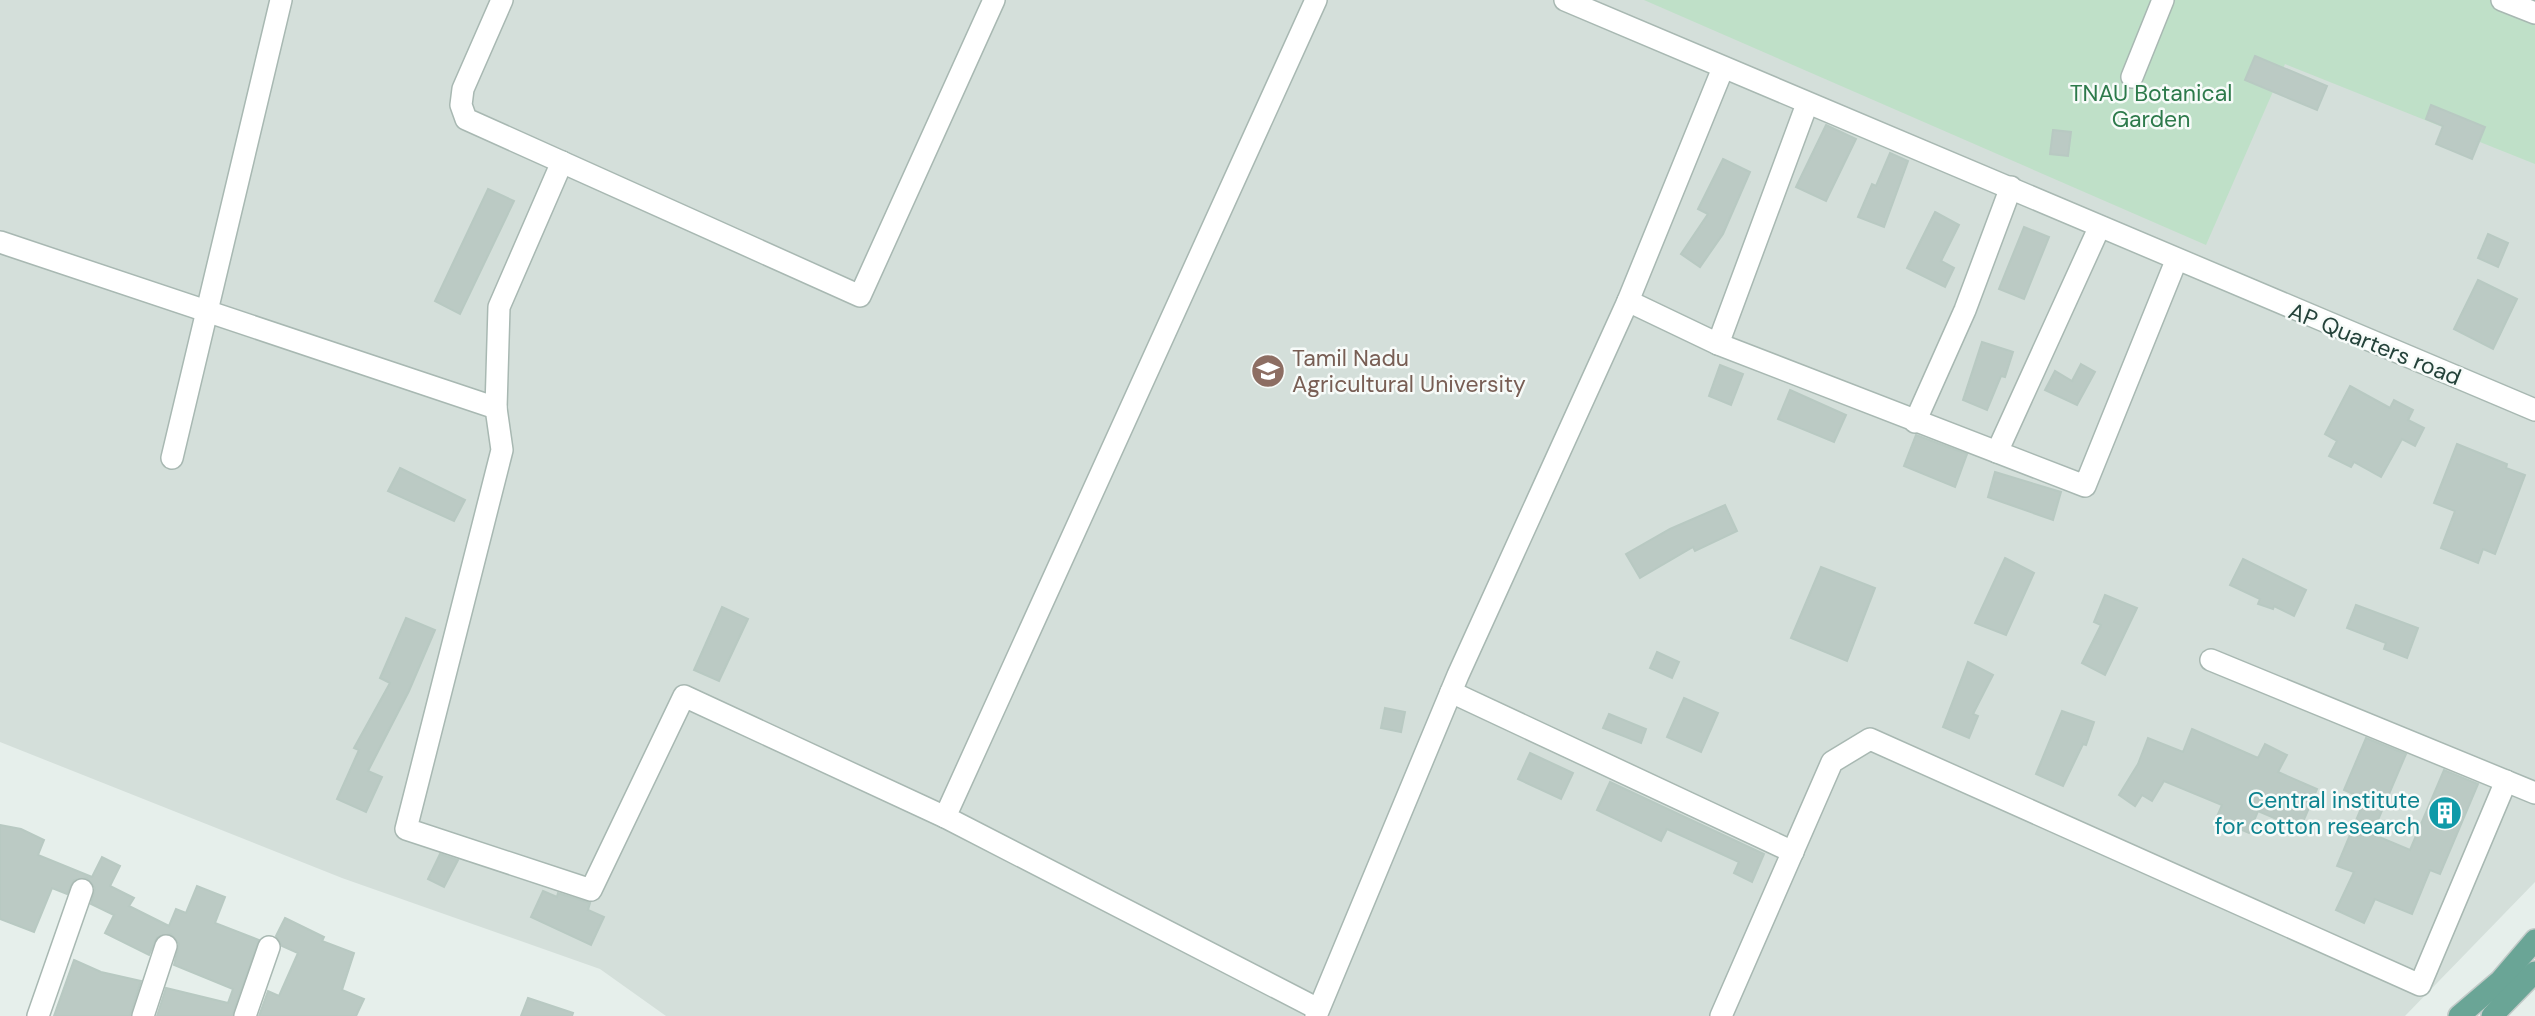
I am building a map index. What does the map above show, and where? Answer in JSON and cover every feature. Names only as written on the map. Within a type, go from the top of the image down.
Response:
[{"type":"main road","points":[[2459,1016],[2500,981],[2535,940]]},
{"type":"main road","points":[[2492,1016],[2535,972]]},
{"type":"street","points":[[172,458],[281,0]]},
{"type":"street","points":[[502,0],[463,89],[466,119],[860,296],[994,0]]},
{"type":"street","points":[[945,817],[1316,0]]},
{"type":"street","name":"AP Quarters road","points":[[1565,0],[1807,104],[2011,187],[2216,278],[2535,410]]},
{"type":"street","points":[[2132,77],[2163,0]]},
{"type":"street","points":[[2502,0],[2535,13]]},
{"type":"street","points":[[562,162],[499,307],[496,408],[502,450],[407,829],[591,890],[684,696],[945,817],[1317,1012],[1451,692],[1628,300],[1723,68]]},
{"type":"street","points":[[1718,344],[1807,104]]},
{"type":"street","points":[[1915,422],[1965,310],[2011,187]]},
{"type":"street","points":[[1997,452],[2099,228]]},
{"type":"street","points":[[0,242],[496,408]]},
{"type":"street","points":[[1628,300],[1718,344],[2085,486],[2176,261]]},
{"type":"street","points":[[2211,660],[2535,793]]},
{"type":"street","points":[[1451,692],[1793,852]]},
{"type":"street","points":[[1721,1016],[1832,762],[1870,739],[2420,985],[2506,781]]},
{"type":"street","points":[[38,1016],[82,890]]},
{"type":"street","points":[[142,1016],[166,946]]},
{"type":"street","points":[[245,1016],[269,947]]},
{"type":"shaded area","name":"Tamil Nadu Agricultural University","points":[[0,0],[2535,0],[2535,882],[2405,1016],[666,1016],[600,969],[342,878],[0,742]]},
{"type":"green space","name":"TNAU Botanical Garden","points":[[1644,0],[2535,0],[2535,164],[2285,64],[2206,245]]},
{"type":"building","points":[[2255,56],[2327,86],[2317,110],[2245,80]]},
{"type":"building","points":[[2431,105],[2485,127],[2472,159],[2436,144],[2443,126],[2426,119]]},
{"type":"building","points":[[1826,125],[1856,139],[1826,201],[1796,187]]},
{"type":"building","points":[[2053,130],[2071,132],[2068,156],[2050,154]]},
{"type":"building","points":[[1890,153],[1908,161],[1884,227],[1858,217],[1872,184],[1876,186]]},
{"type":"building","points":[[1723,159],[1750,172],[1723,234],[1700,267],[1681,254],[1708,214],[1698,209]]},
{"type":"building","points":[[488,189],[514,201],[460,314],[435,301]]},
{"type":"building","points":[[1935,212],[1959,225],[1941,261],[1954,268],[1945,287],[1907,268]]},
{"type":"building","points":[[2024,227],[2049,237],[2024,299],[1999,289]]},
{"type":"building","points":[[2488,234],[2508,243],[2498,267],[2478,258]]},
{"type":"building","points":[[2478,280],[2517,299],[2493,349],[2454,329]]},
{"type":"building","points":[[1982,342],[2013,352],[2005,377],[2001,376],[1987,410],[1963,400]]},
{"type":"building","points":[[2081,364],[2095,372],[2077,405],[2045,390],[2055,371],[2072,381]]},
{"type":"building","points":[[1720,365],[1743,374],[1731,405],[1709,396]]},
{"type":"building","points":[[2350,386],[2390,408],[2394,400],[2413,410],[2408,420],[2424,428],[2415,446],[2402,439],[2381,477],[2354,462],[2351,467],[2329,456],[2337,441],[2325,434]]},
{"type":"building","points":[[1790,390],[1846,415],[1834,442],[1778,419]]},
{"type":"building","points":[[1916,435],[1967,454],[1955,487],[1904,466]]},
{"type":"building","points":[[2457,444],[2507,464],[2506,468],[2525,475],[2495,554],[2483,549],[2478,563],[2441,548],[2455,511],[2434,503]]},
{"type":"building","points":[[400,468],[465,500],[454,521],[388,491]]},
{"type":"building","points":[[1995,472],[2061,492],[2053,520],[1988,497]]},
{"type":"building","points":[[1725,505],[1737,531],[1695,551],[1693,547],[1640,578],[1626,554],[1670,529]]},
{"type":"building","points":[[2005,558],[2034,573],[2006,635],[1975,623]]},
{"type":"building","points":[[2243,559],[2306,590],[2294,616],[2274,606],[2273,609],[2258,604],[2260,599],[2230,585]]},
{"type":"building","points":[[1821,567],[1875,588],[1847,661],[1791,638]]},
{"type":"building","points":[[2105,595],[2137,608],[2105,675],[2082,663],[2101,625],[2094,622]]},
{"type":"building","points":[[2356,605],[2418,628],[2407,658],[2384,649],[2386,643],[2347,628]]},
{"type":"building","points":[[722,607],[748,619],[719,681],[694,670]]},
{"type":"building","points":[[406,618],[435,630],[409,691],[368,771],[382,777],[366,812],[337,799],[359,750],[354,748],[390,683],[380,678]]},
{"type":"building","points":[[1657,652],[1679,662],[1672,678],[1650,668]]},
{"type":"building","points":[[1968,662],[1993,675],[1973,714],[1978,716],[1969,738],[1943,727]]},
{"type":"building","points":[[1684,698],[1718,713],[1701,752],[1667,737]]},
{"type":"building","points":[[1385,708],[1405,712],[1401,732],[1381,728]]},
{"type":"building","points":[[2062,711],[2094,722],[2086,745],[2083,744],[2063,786],[2036,774]]},
{"type":"building","points":[[1609,714],[1646,729],[1641,743],[1603,728]]},
{"type":"building","points":[[2192,729],[2258,758],[2265,744],[2287,755],[2278,772],[2317,789],[2300,829],[2258,811],[2249,833],[2216,819],[2222,805],[2164,781],[2152,801],[2142,795],[2135,806],[2119,795],[2138,764],[2148,738],[2183,752]]},
{"type":"building","points":[[2366,738],[2406,754],[2372,834],[2410,850],[2444,770],[2478,784],[2440,874],[2430,870],[2412,914],[2375,899],[2364,923],[2336,910],[2354,872],[2337,866],[2365,799],[2344,790]]},
{"type":"building","points":[[1530,753],[1573,773],[1561,799],[1518,779]]},
{"type":"building","points":[[1610,782],[1764,854],[1752,882],[1734,873],[1739,862],[1667,829],[1661,841],[1597,810]]},
{"type":"building","points":[[0,825],[21,829],[44,840],[38,855],[92,877],[102,857],[120,866],[110,886],[134,898],[129,906],[169,926],[176,909],[186,913],[197,886],[225,897],[215,923],[259,940],[232,1016],[157,1016],[166,988],[228,1003],[233,989],[174,965],[179,944],[171,934],[157,937],[149,955],[105,933],[114,915],[91,904],[95,888],[87,878],[74,880],[67,894],[52,888],[34,932],[0,919]]},
{"type":"building","points":[[440,854],[458,860],[444,887],[428,879]]},
{"type":"building","points":[[543,891],[557,897],[558,893],[590,903],[588,910],[604,917],[591,945],[531,917]]},
{"type":"building","points":[[285,918],[324,937],[322,941],[354,953],[342,990],[364,999],[356,1016],[259,1016],[268,991],[279,996],[298,953],[282,946],[276,936]]},
{"type":"building","points":[[74,960],[101,972],[141,981],[130,1016],[54,1016]]},
{"type":"building","points":[[528,998],[573,1013],[572,1016],[521,1016]]},
{"type":"place","name":"Tamil Nadu Agricultural University","points":[[1268,371]]},
{"type":"place","name":"Central institute for cotton research","points":[[2445,813]]}]
